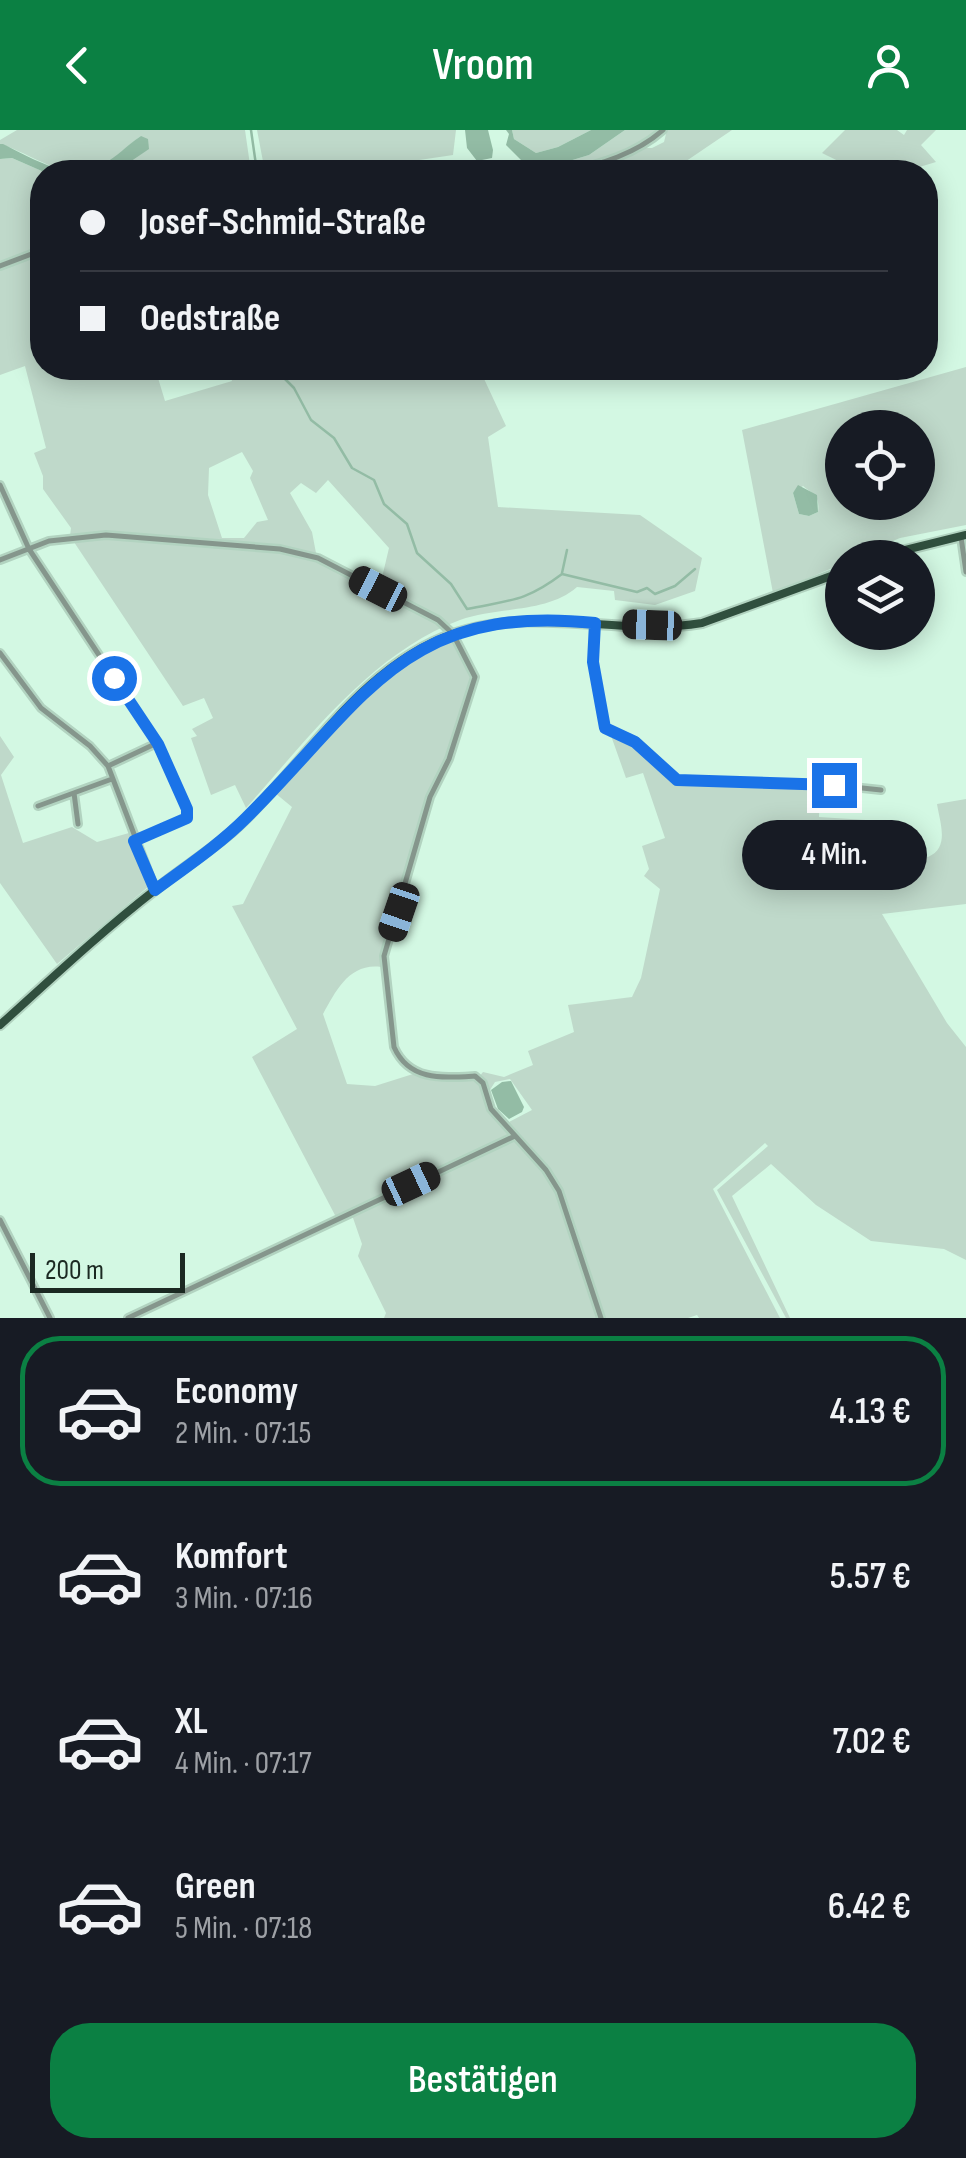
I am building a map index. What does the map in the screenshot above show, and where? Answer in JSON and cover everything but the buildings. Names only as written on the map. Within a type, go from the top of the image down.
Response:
[{"type":"main road","points":[[935,541],[964,536]]},
{"type":"main road","points":[[0,1025],[155,890],[231,832],[379,678],[410,655],[453,634],[521,620],[680,626],[702,622],[825,578]]},
{"type":"street","points":[[610,160],[663,130]]},
{"type":"street","points":[[0,266],[30,255]]},
{"type":"street","points":[[0,484],[29,549],[158,744],[187,809],[187,818],[134,841]]},
{"type":"street","points":[[0,560],[69,537],[106,535],[293,551],[318,558],[369,584],[438,620],[453,634],[475,677],[449,759],[430,796],[384,956],[394,1047],[412,1071],[450,1078],[475,1076],[483,1083],[491,1109],[559,1191],[602,1318]]},
{"type":"street","points":[[964,536],[966,572]]},
{"type":"street","points":[[595,623],[593,662],[605,728],[635,742],[677,780],[882,790]]},
{"type":"street","points":[[0,653],[42,708],[90,746],[108,766],[155,890]]},
{"type":"street","points":[[108,766],[158,744]]},
{"type":"street","points":[[38,806],[112,779]]},
{"type":"street","points":[[74,793],[78,824]]},
{"type":"street","points":[[128,1318],[516,1136]]},
{"type":"street","points":[[0,1220],[50,1318]]},
{"type":"shaded area","points":[[17,130],[245,130],[249,160],[129,160],[141,136],[111,160],[38,160],[0,144],[0,140]]},
{"type":"shaded area","points":[[257,130],[456,130],[453,155],[419,160],[263,160]]},
{"type":"shaded area","points":[[465,130],[488,130],[492,158],[476,160],[467,148]]},
{"type":"shaded area","points":[[506,130],[512,130],[514,139],[536,153],[591,130],[625,130],[589,155],[573,160],[521,160],[506,145]]},
{"type":"shaded area","points":[[512,130],[591,130],[536,153],[514,139]]},
{"type":"shaded area","points":[[625,130],[659,130],[639,145],[652,148],[664,142],[667,130],[732,130],[688,160],[573,160],[589,155]]},
{"type":"shaded area","points":[[845,130],[897,130],[904,135],[907,130],[936,130],[921,145],[934,160],[838,160],[822,153]]},
{"type":"shaded area","points":[[141,136],[148,139],[149,149],[133,160],[110,160]]},
{"type":"shaded area","points":[[3,144],[35,160],[30,160],[30,166],[12,158],[0,159]]},
{"type":"shaded area","points":[[12,158],[30,166],[30,380],[159,380],[165,401],[232,380],[485,380],[506,426],[488,437],[498,507],[640,515],[702,558],[695,591],[655,605],[615,600],[614,591],[577,587],[551,602],[474,616],[428,635],[369,676],[342,701],[246,808],[235,785],[211,795],[191,738],[197,736],[192,729],[213,718],[204,698],[183,706],[43,489],[43,476],[34,453],[46,448],[25,366],[0,375],[0,159]],"holes":[[[242,452],[253,471],[250,478],[268,520],[257,522],[244,538],[222,538],[208,495],[209,468]],[[328,480],[389,548],[380,586],[316,553],[312,532],[290,493],[301,483],[316,493]]]},
{"type":"shaded area","points":[[966,367],[966,525],[895,540],[825,540],[825,571],[773,593],[742,430],[920,380],[938,380],[938,375]],"holes":[[[803,486],[818,502],[818,512],[809,516],[799,514],[793,493]]]},
{"type":"shaded area","points":[[798,485],[817,495],[818,512],[809,516],[799,514],[793,493]]},
{"type":"shaded area","points":[[452,639],[471,677],[447,758],[427,796],[381,967],[352,974],[323,1014],[347,1084],[375,1086],[413,1074],[473,1078],[478,1080],[487,1106],[508,1135],[336,1217],[252,1057],[297,1029],[232,906],[243,904],[292,807],[275,793],[378,686]]},
{"type":"shaded area","points":[[609,730],[634,743],[679,784],[820,787],[819,817],[866,820],[865,848],[913,851],[928,857],[941,841],[937,804],[966,799],[966,904],[882,914],[947,1023],[966,1047],[966,1260],[944,1249],[871,1241],[816,1205],[771,1164],[732,1196],[790,1318],[786,1318],[717,1190],[768,1146],[765,1143],[713,1189],[780,1318],[604,1318],[566,1201],[552,1175],[507,1123],[532,1110],[510,1079],[495,1082],[488,1093],[479,1077],[483,1072],[504,1077],[533,1065],[528,1051],[574,1032],[568,1005],[632,997],[641,978],[660,889],[644,876],[649,869],[642,846],[665,838],[643,773],[626,778]]},
{"type":"shaded area","points":[[0,736],[14,757],[1,775],[23,843],[72,827],[97,842],[129,833],[149,886],[57,964],[0,883]]},
{"type":"shaded area","points":[[511,1081],[524,1107],[509,1119],[498,1109],[491,1090]]},
{"type":"shaded area","points":[[511,1140],[527,1150],[555,1192],[578,1247],[600,1318],[384,1318],[386,1313],[358,1256],[362,1244],[352,1215]]},
{"type":"waterway","points":[[251,130],[255,160]]},
{"type":"waterway","points":[[286,380],[311,420],[334,438],[352,468],[374,480],[384,504],[407,524],[417,553],[451,584],[467,609],[527,595],[562,574],[637,592],[647,588],[655,594],[675,586],[695,569]]},
{"type":"waterway","points":[[562,573],[567,550]]},
{"type":"route","points":[[114,678],[158,744],[187,809],[187,818],[134,841],[155,890],[231,832],[379,678],[410,655],[453,634],[504,621],[595,623],[593,662],[605,728],[635,742],[677,780],[834,785]]}]
